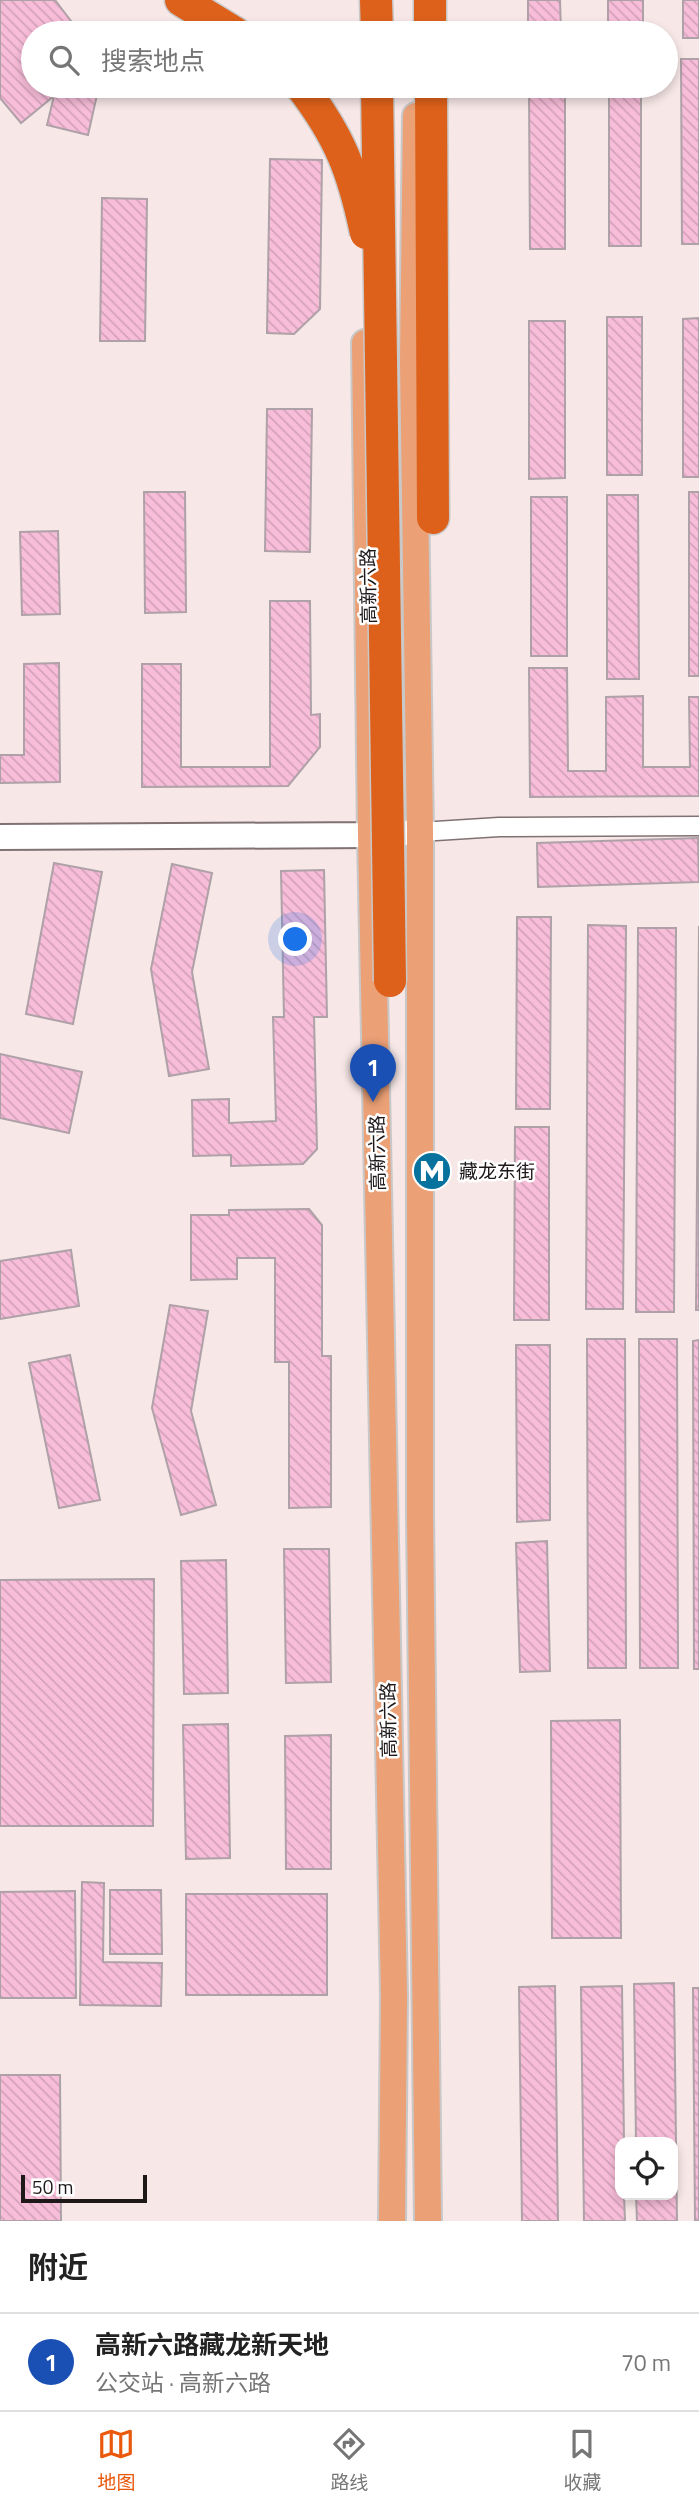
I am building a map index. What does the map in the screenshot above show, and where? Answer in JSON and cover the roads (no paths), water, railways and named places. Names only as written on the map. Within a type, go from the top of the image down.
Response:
[{"type":"highway","points":[[181,0],[215,21]]},
{"type":"highway","points":[[376,0],[377,21]]},
{"type":"highway","points":[[430,0],[430,21]]},
{"type":"highway","points":[[310,98],[326,118],[346,158],[358,193],[369,245],[381,336]]},
{"type":"highway","points":[[377,98],[390,981]]},
{"type":"highway","points":[[431,98],[433,519]]},
{"type":"main road","points":[[361,0],[361,21]]},
{"type":"main road","points":[[417,0],[417,21]]},
{"type":"main road","name":"高新六路","points":[[362,98],[371,835],[393,1983],[392,2221]]},
{"type":"main road","name":"高新六路","points":[[416,98],[413,363],[419,832],[420,1516],[428,2221]]},
{"type":"street","points":[[0,837],[371,835],[499,827],[699,826]]},
{"type":"place","name":"高新六路藏龙新天地","points":[[373,1102]]},
{"type":"place","name":"藏龙东街","points":[[432,1171]]}]
